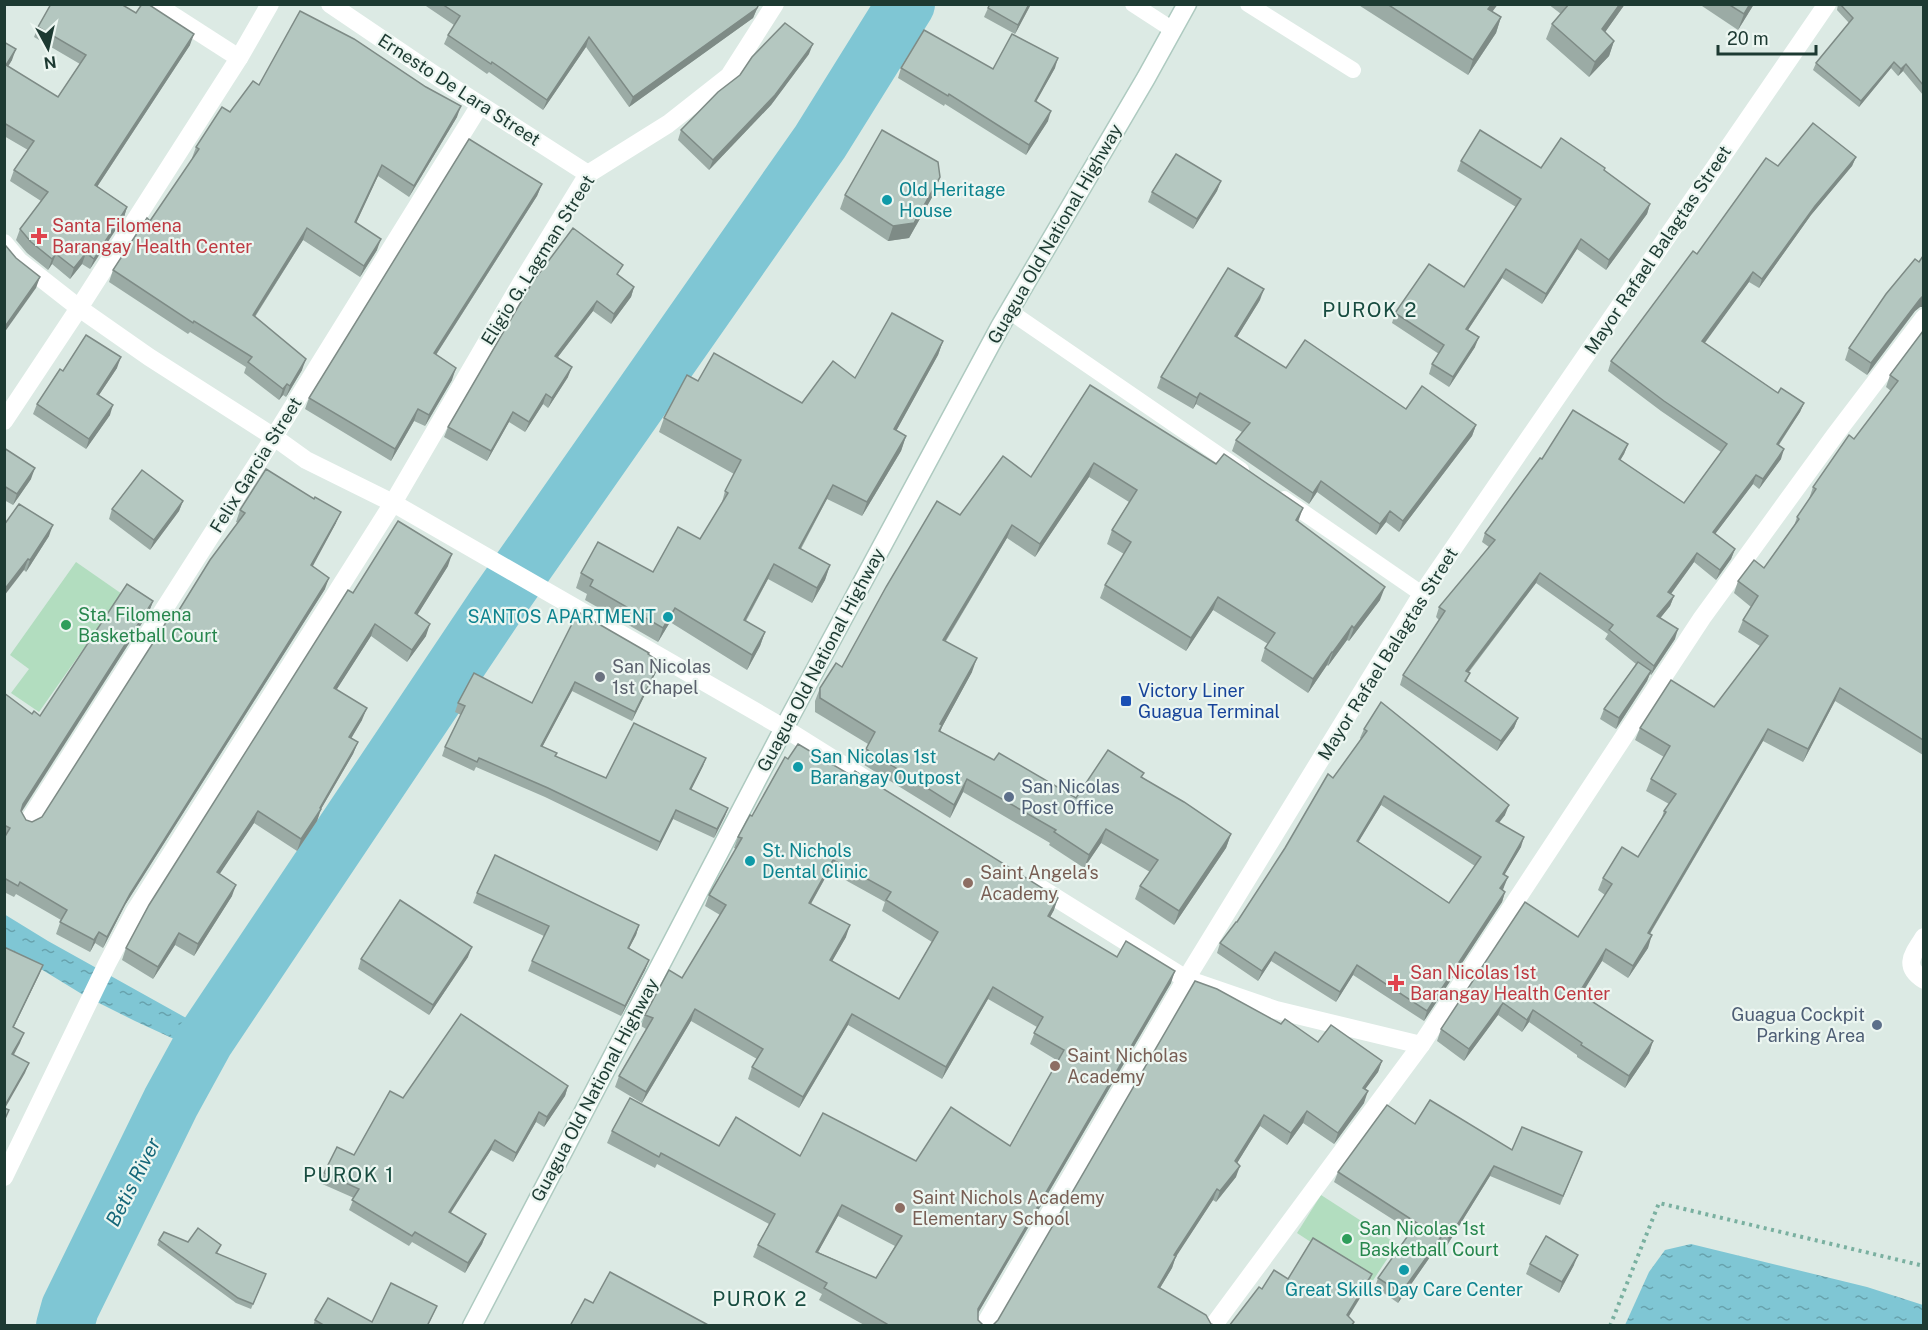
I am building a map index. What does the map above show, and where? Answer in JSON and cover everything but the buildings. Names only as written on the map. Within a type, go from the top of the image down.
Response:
[{"type":"street","points":[[155,4],[239,57]]},
{"type":"street","points":[[4,421],[79,309],[239,57],[270,4]]},
{"type":"street","name":"Ernesto De Lara Street","points":[[330,4],[480,105],[588,174]]},
{"type":"street","name":"Eligio G. Lagman Street","points":[[4,1177],[135,910],[393,503],[520,285],[588,174],[668,124],[729,76],[775,4]]},
{"type":"street","name":"Guagua Old National Highway","points":[[472,1326],[784,728],[1009,311],[1146,78],[1186,4]]},
{"type":"street","name":"Mayor Rafael Balagtas Street","points":[[984,1326],[1186,979],[1422,594],[1827,4]]},
{"type":"street","name":"Felix Garcia Street","points":[[28,822],[274,436],[480,105]]},
{"type":"street","points":[[4,243],[18,261],[79,309],[148,357],[274,436],[306,460],[393,503],[784,728],[884,791]]},
{"type":"street","points":[[1213,1326],[1421,1045],[1702,618],[1923,318]]},
{"type":"street","points":[[1025,879],[1186,979],[1276,1010],[1421,1045]]},
{"type":"street","points":[[1923,937],[1913,954],[1911,968],[1916,976],[1923,980]]},
{"type":"lane","points":[[1133,4],[1173,30]]},
{"type":"lane","points":[[1248,4],[1353,70]]},
{"type":"lane","points":[[1009,311],[1255,479]]},
{"type":"lane","points":[[1275,493],[1422,594]]},
{"type":"path","points":[[1610,1326],[1659,1203],[1923,1266]]},
{"type":"green space","name":"Sta. Filomena Basketball Court","points":[[76,562],[122,594],[39,712],[11,693],[29,669],[10,655]]},
{"type":"green space","name":"San Nicolas 1st Basketball Court","points":[[1321,1195],[1397,1244],[1372,1282],[1297,1233]]},
{"type":"water","points":[[4,914],[188,1019],[196,1035],[174,1039],[85,996],[5,947]]},
{"type":"water","points":[[1691,1244],[1867,1287],[1923,1305],[1923,1325],[1625,1325],[1649,1272],[1665,1250]]},
{"type":"waterway","name":"Betis River","points":[[65,1326],[70,1308],[171,1102],[205,1040],[497,604],[820,142],[906,4]]},
{"type":"place","name":"Old Heritage House","points":[[887,200]]},
{"type":"place","name":"Santa Filomena Barangay Health Center","points":[[39,236]]},
{"type":"place","name":"SANTOS APARTMENT","points":[[668,617]]},
{"type":"place","name":"Sta. Filomena Basketball Court","points":[[66,625]]},
{"type":"place","name":"San Nicolas 1st Chapel","points":[[600,677]]},
{"type":"place","name":"Victory Liner Guagua Terminal","points":[[1126,701]]},
{"type":"place","name":"San Nicolas 1st Barangay Outpost","points":[[798,767]]},
{"type":"place","name":"San Nicolas Post Office","points":[[1009,797]]},
{"type":"place","name":"St. Nichols Dental Clinic","points":[[750,861]]},
{"type":"place","name":"Saint Angela's Academy","points":[[968,883]]},
{"type":"place","name":"San Nicolas 1st Barangay Health Center","points":[[1396,983]]},
{"type":"place","name":"Guagua Cockpit Parking Area","points":[[1877,1025]]},
{"type":"place","name":"Saint Nicholas Academy","points":[[1055,1066]]},
{"type":"place","name":"Saint Nichols Academy Elementary School","points":[[900,1208]]},
{"type":"place","name":"San Nicolas 1st Basketball Court","points":[[1347,1239]]},
{"type":"place","name":"Great Skills Day Care Center","points":[[1404,1270]]},
{"type":"district","name":"PUROK 2","points":[[1370,310]]},
{"type":"district","name":"PUROK 1","points":[[349,1175]]},
{"type":"district","name":"PUROK 2","points":[[760,1299]]}]
